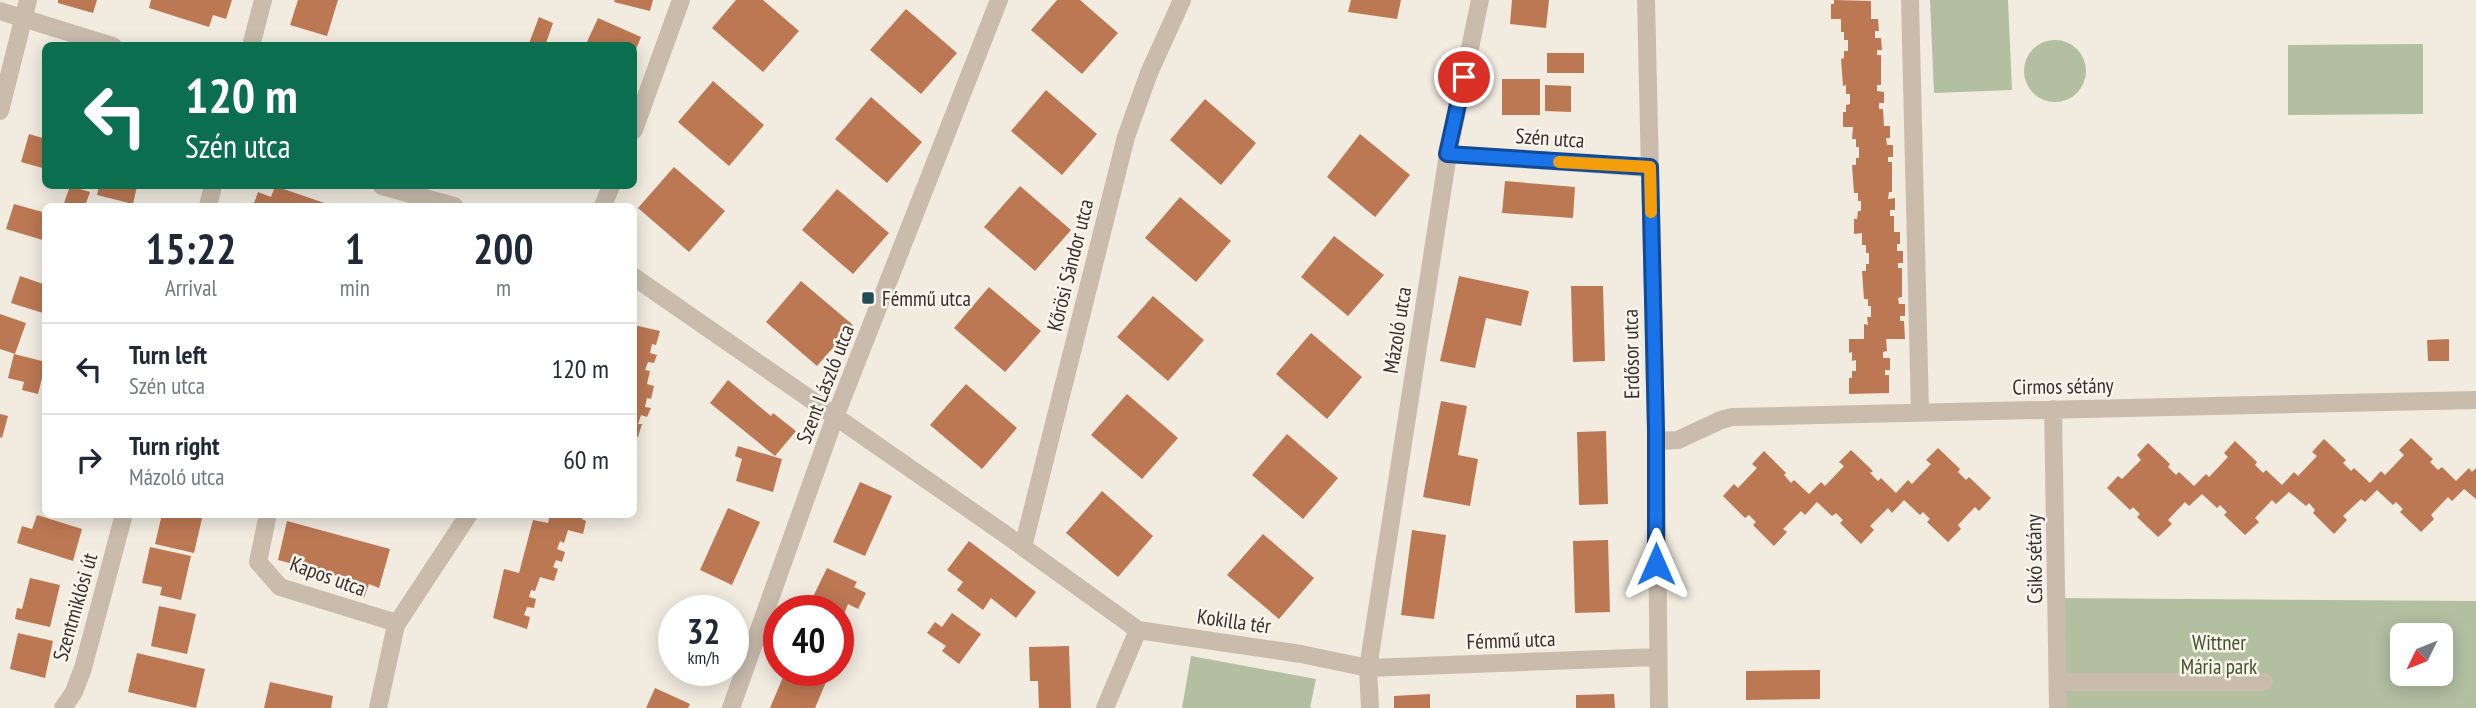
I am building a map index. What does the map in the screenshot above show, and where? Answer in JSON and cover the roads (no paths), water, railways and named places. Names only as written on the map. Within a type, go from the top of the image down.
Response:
[{"type":"street","points":[[0,111],[28,0]]},
{"type":"street","points":[[252,42],[263,0]]},
{"type":"street","points":[[637,122],[681,0]]},
{"type":"street","name":"Szent László utca","points":[[732,708],[835,417],[999,0]]},
{"type":"street","name":"Kőrösi Sándor utca","points":[[1023,547],[1126,137],[1149,73],[1182,0]]},
{"type":"street","name":"Mázoló utca","points":[[1368,668],[1447,154],[1480,0]]},
{"type":"street","name":"Erdősor utca","points":[[1646,0],[1659,708]]},
{"type":"street","points":[[1910,0],[1920,412]]},
{"type":"street","points":[[0,11],[100,42]]},
{"type":"street","name":"Szén utca","points":[[1447,154],[1650,167]]},
{"type":"street","points":[[393,189],[443,203]]},
{"type":"street","points":[[637,279],[1138,630],[1105,708]]},
{"type":"street","name":"Cirmos sétány","points":[[1656,441],[1678,440],[1732,417],[2053,409],[2326,396],[2476,400]]},
{"type":"street","name":"Csikó sétány","points":[[2053,409],[2059,708]]},
{"type":"street","name":"Szentmiklósi út","points":[[63,708],[74,692],[83,668],[123,518]]},
{"type":"street","name":"Kapos utca","points":[[267,518],[258,562],[280,587],[397,623]]},
{"type":"street","points":[[378,708],[397,623],[466,518]]},
{"type":"street","name":"Kokilla tér","points":[[1138,630],[1301,654],[1368,668]]},
{"type":"street","name":"Fémmű utca","points":[[1368,668],[1657,657]]},
{"type":"street","points":[[1368,668],[1370,708]]},
{"type":"street","points":[[2058,682],[2264,682]]},
{"type":"place","name":"Fémmű utca","points":[[868,298]]},
{"type":"park label","name":"Wittner Mária park","points":[[2219,654]]}]
